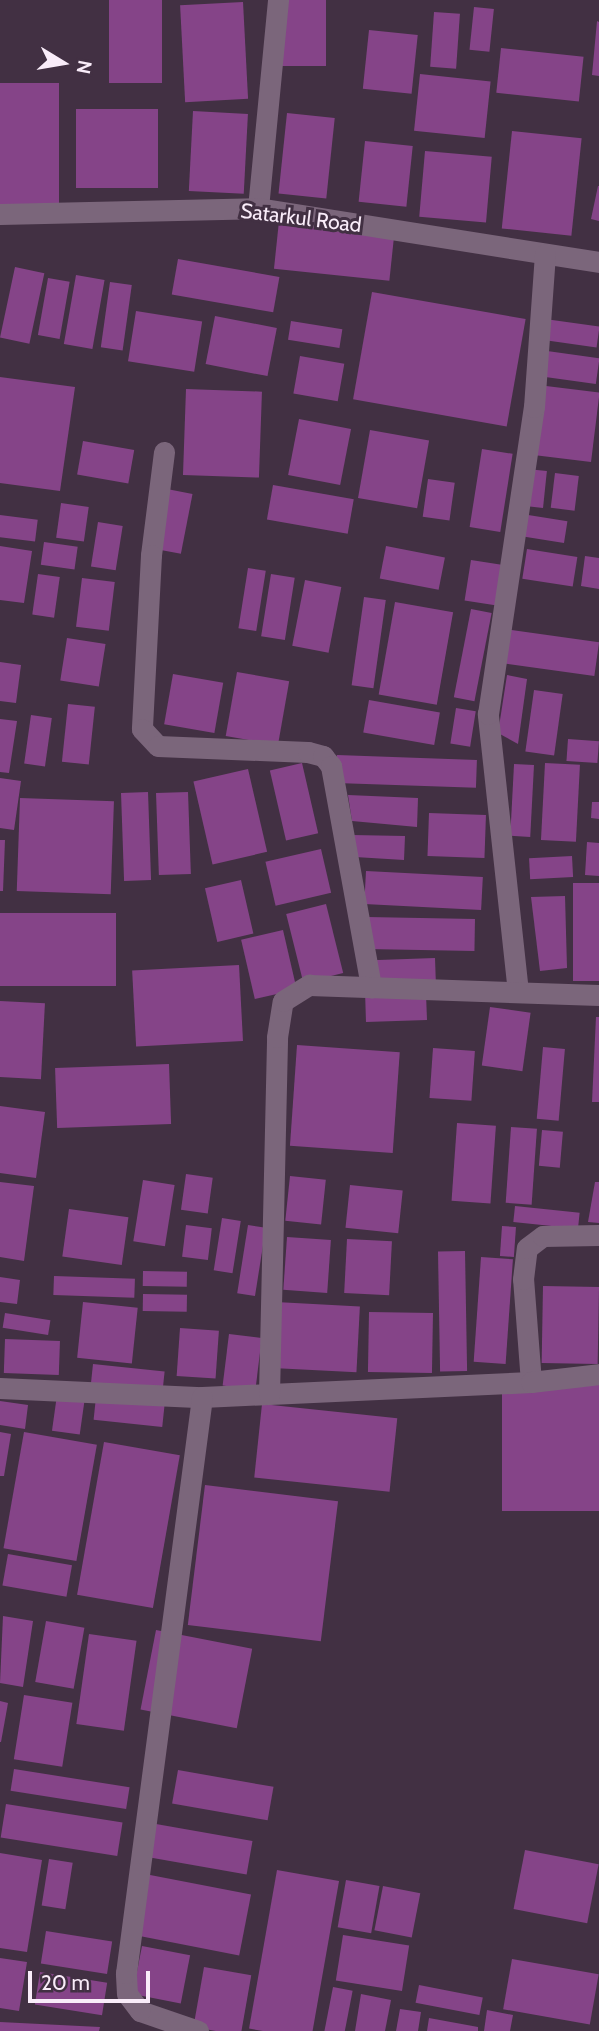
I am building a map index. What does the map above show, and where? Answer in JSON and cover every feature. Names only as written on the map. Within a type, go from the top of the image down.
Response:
[{"type":"street","points":[[258,208],[278,0]]},
{"type":"street","name":"Satarkul Road","points":[[0,214],[258,208],[599,262]]},
{"type":"street","points":[[518,992],[488,714],[534,407],[545,254]]},
{"type":"street","points":[[164,452],[151,555],[142,729],[158,746],[308,752],[323,756],[331,766],[371,987]]},
{"type":"street","points":[[269,1394],[277,1037],[284,1001],[309,985],[599,995]]},
{"type":"street","points":[[531,1382],[523,1279],[527,1248],[543,1236],[599,1235]]},
{"type":"street","points":[[0,1388],[202,1397],[531,1382],[599,1374]]},
{"type":"street","points":[[198,2031],[140,2011],[127,1994],[126,1973],[202,1397]]},
{"type":"building","points":[[109,0],[162,0],[162,83],[109,83]]},
{"type":"building","points":[[273,0],[326,0],[326,66],[273,66]]},
{"type":"building","points":[[243,2],[248,99],[185,102],[180,5]]},
{"type":"building","points":[[474,7],[494,9],[489,52],[470,50]]},
{"type":"building","points":[[434,12],[460,14],[456,69],[430,67]]},
{"type":"building","points":[[597,21],[599,22],[599,76],[592,75]]},
{"type":"building","points":[[369,30],[418,35],[412,94],[363,89]]},
{"type":"building","points":[[501,48],[584,57],[579,101],[496,93]]},
{"type":"building","points":[[420,74],[491,81],[485,138],[414,131]]},
{"type":"building","points":[[0,83],[59,83],[59,204],[0,204]]},
{"type":"building","points":[[76,109],[158,109],[158,188],[76,188]]},
{"type":"building","points":[[193,111],[248,114],[244,194],[189,191]]},
{"type":"building","points":[[287,113],[335,118],[326,199],[279,194]]},
{"type":"building","points":[[512,131],[582,138],[571,236],[502,228]]},
{"type":"building","points":[[365,141],[413,146],[406,207],[359,202]]},
{"type":"building","points":[[425,151],[492,157],[486,223],[419,217]]},
{"type":"building","points":[[599,186],[599,221],[591,219]]},
{"type":"building","points":[[279,221],[394,233],[389,281],[274,269]]},
{"type":"building","points":[[178,259],[279,277],[273,312],[172,294]]},
{"type":"building","points":[[15,267],[44,273],[29,344],[0,337]]},
{"type":"building","points":[[76,275],[105,280],[92,349],[64,344]]},
{"type":"building","points":[[48,278],[70,282],[60,339],[38,335]]},
{"type":"building","points":[[110,282],[132,285],[123,350],[101,347]]},
{"type":"building","points":[[372,292],[526,319],[507,426],[353,399]]},
{"type":"building","points":[[136,311],[202,321],[194,372],[128,361]]},
{"type":"building","points":[[215,316],[277,328],[267,376],[206,364]]},
{"type":"building","points":[[545,319],[599,327],[597,347],[542,340]]},
{"type":"building","points":[[291,321],[342,329],[339,348],[288,340]]},
{"type":"building","points":[[540,350],[599,358],[596,384],[536,376]]},
{"type":"building","points":[[300,356],[344,364],[338,401],[293,393]]},
{"type":"building","points":[[0,377],[75,387],[60,491],[0,483]]},
{"type":"building","points":[[538,385],[599,392],[591,462],[529,454]]},
{"type":"building","points":[[186,389],[262,392],[259,478],[183,475]]},
{"type":"building","points":[[299,419],[351,429],[340,485],[288,475]]},
{"type":"building","points":[[370,430],[429,440],[417,508],[358,498]]},
{"type":"building","points":[[83,441],[134,450],[128,484],[77,474]]},
{"type":"building","points":[[482,449],[513,454],[500,532],[470,527]]},
{"type":"building","points":[[527,469],[547,471],[543,508],[523,506]]},
{"type":"building","points":[[555,473],[579,476],[575,511],[551,508]]},
{"type":"building","points":[[428,479],[455,483],[449,520],[423,517]]},
{"type":"building","points":[[273,485],[354,499],[348,534],[267,519]]},
{"type":"building","points":[[167,489],[193,494],[181,554],[155,549]]},
{"type":"building","points":[[61,503],[89,507],[84,542],[56,538]]},
{"type":"building","points":[[522,514],[567,521],[564,543],[519,536]]},
{"type":"building","points":[[0,515],[38,520],[35,541],[0,537]]},
{"type":"building","points":[[98,522],[123,526],[116,570],[91,566]]},
{"type":"building","points":[[44,542],[78,547],[74,570],[41,565]]},
{"type":"building","points":[[0,546],[32,551],[24,603],[0,600]]},
{"type":"building","points":[[386,546],[445,557],[439,590],[380,578]]},
{"type":"building","points":[[527,549],[577,557],[573,587],[522,579]]},
{"type":"building","points":[[585,556],[599,558],[599,589],[581,586]]},
{"type":"building","points":[[471,560],[502,565],[495,605],[465,600]]},
{"type":"building","points":[[248,568],[266,571],[256,631],[238,628]]},
{"type":"building","points":[[38,574],[60,577],[54,618],[32,615]]},
{"type":"building","points":[[271,574],[295,578],[285,640],[261,636]]},
{"type":"building","points":[[82,578],[115,582],[109,631],[76,627]]},
{"type":"building","points":[[305,580],[341,587],[329,653],[292,646]]},
{"type":"building","points":[[364,597],[386,600],[373,688],[352,685]]},
{"type":"building","points":[[395,602],[453,612],[437,705],[379,695]]},
{"type":"building","points":[[471,609],[492,613],[474,701],[454,697]]},
{"type":"building","points":[[504,629],[599,642],[594,676],[499,663]]},
{"type":"building","points":[[67,638],[106,644],[99,687],[60,680]]},
{"type":"building","points":[[0,662],[21,665],[16,703],[0,701]]},
{"type":"building","points":[[237,672],[289,681],[278,745],[226,736]]},
{"type":"building","points":[[173,674],[223,683],[214,733],[164,724]]},
{"type":"building","points":[[507,675],[527,679],[518,744],[498,733]]},
{"type":"building","points":[[534,690],[563,694],[554,755],[525,751]]},
{"type":"building","points":[[369,700],[440,713],[434,745],[363,732]]},
{"type":"building","points":[[68,704],[95,707],[89,765],[62,762]]},
{"type":"building","points":[[456,708],[476,711],[470,747],[450,744]]},
{"type":"building","points":[[31,715],[52,718],[45,766],[24,764]]},
{"type":"building","points":[[0,719],[17,721],[9,773],[0,772]]},
{"type":"building","points":[[568,739],[599,741],[597,763],[566,761]]},
{"type":"building","points":[[337,755],[477,760],[476,788],[336,783]]},
{"type":"building","points":[[302,763],[318,833],[286,841],[270,770]]},
{"type":"building","points":[[545,763],[580,765],[576,842],[541,840]]},
{"type":"building","points":[[514,764],[534,765],[530,837],[510,836]]},
{"type":"building","points":[[248,769],[267,852],[213,864],[193,782]]},
{"type":"building","points":[[0,778],[21,781],[14,830],[0,828]]},
{"type":"building","points":[[148,792],[151,880],[124,881],[121,793]]},
{"type":"building","points":[[188,792],[191,874],[159,875],[156,793]]},
{"type":"building","points":[[348,795],[418,798],[417,827],[352,821]]},
{"type":"building","points":[[20,798],[114,801],[111,894],[17,891]]},
{"type":"building","points":[[592,802],[599,802],[599,819],[591,818]]},
{"type":"building","points":[[429,813],[486,815],[484,858],[427,856]]},
{"type":"building","points":[[352,835],[405,836],[404,860],[355,857]]},
{"type":"building","points":[[0,840],[5,840],[3,891],[0,891]]},
{"type":"building","points":[[587,842],[599,843],[599,876],[585,875]]},
{"type":"building","points":[[321,849],[331,893],[276,906],[265,862]]},
{"type":"building","points":[[572,856],[573,877],[530,879],[529,858]]},
{"type":"building","points":[[366,871],[483,877],[481,910],[364,904]]},
{"type":"building","points":[[241,880],[253,934],[217,942],[205,888]]},
{"type":"building","points":[[573,883],[599,883],[599,981],[573,981]]},
{"type":"building","points":[[565,896],[567,968],[540,971],[531,897]]},
{"type":"building","points":[[326,904],[343,973],[303,983],[286,914]]},
{"type":"building","points":[[0,913],[116,913],[116,986],[0,986]]},
{"type":"building","points":[[367,917],[475,919],[474,951],[366,949]]},
{"type":"building","points":[[283,930],[297,989],[255,999],[241,940]]},
{"type":"building","points":[[435,958],[436,981],[372,983],[371,960]]},
{"type":"building","points":[[239,965],[243,1041],[136,1046],[132,971]]},
{"type":"building","points":[[365,991],[426,994],[427,1020],[366,1022]]},
{"type":"building","points":[[0,1001],[45,1003],[41,1079],[0,1077]]},
{"type":"building","points":[[490,1007],[531,1013],[522,1071],[482,1065]]},
{"type":"building","points":[[596,1017],[599,1017],[599,1102],[592,1102]]},
{"type":"building","points":[[297,1045],[400,1052],[393,1153],[290,1146]]},
{"type":"building","points":[[543,1047],[565,1049],[559,1121],[537,1119]]},
{"type":"building","points":[[433,1048],[475,1051],[471,1101],[430,1098]]},
{"type":"building","points":[[169,1064],[171,1124],[57,1128],[55,1068]]},
{"type":"building","points":[[0,1106],[45,1112],[36,1178],[0,1173]]},
{"type":"building","points":[[457,1123],[496,1126],[490,1204],[452,1201]]},
{"type":"building","points":[[511,1127],[537,1129],[532,1205],[506,1203]]},
{"type":"building","points":[[542,1130],[563,1132],[560,1168],[539,1166]]},
{"type":"building","points":[[186,1174],[213,1178],[208,1213],[181,1210]]},
{"type":"building","points":[[290,1176],[326,1180],[321,1225],[285,1221]]},
{"type":"building","points":[[143,1180],[175,1185],[165,1246],[133,1241]]},
{"type":"building","points":[[0,1182],[34,1186],[24,1261],[0,1257]]},
{"type":"building","points":[[595,1182],[599,1182],[599,1223],[588,1222]]},
{"type":"building","points":[[350,1185],[403,1191],[398,1233],[346,1228]]},
{"type":"building","points":[[515,1206],[580,1213],[578,1229],[513,1222]]},
{"type":"building","points":[[69,1209],[128,1217],[122,1265],[62,1257]]},
{"type":"building","points":[[222,1218],[241,1221],[232,1273],[214,1270]]},
{"type":"building","points":[[186,1225],[212,1228],[208,1260],[182,1257]]},
{"type":"building","points":[[248,1225],[266,1228],[255,1296],[237,1293]]},
{"type":"building","points":[[502,1226],[516,1227],[514,1257],[500,1256]]},
{"type":"building","points":[[287,1237],[331,1240],[327,1293],[283,1290]]},
{"type":"building","points":[[347,1239],[392,1241],[389,1295],[344,1293]]},
{"type":"building","points":[[438,1251],[465,1251],[467,1371],[440,1371]]},
{"type":"building","points":[[481,1257],[513,1259],[506,1364],[474,1362]]},
{"type":"building","points":[[143,1271],[187,1272],[187,1287],[143,1286]]},
{"type":"building","points":[[54,1276],[135,1279],[134,1298],[53,1295]]},
{"type":"building","points":[[0,1277],[20,1280],[17,1304],[0,1302]]},
{"type":"building","points":[[543,1286],[599,1287],[598,1364],[542,1363]]},
{"type":"building","points":[[143,1294],[187,1295],[187,1312],[143,1311]]},
{"type":"building","points":[[83,1302],[138,1308],[132,1363],[77,1358]]},
{"type":"building","points":[[276,1302],[360,1306],[356,1372],[273,1368]]},
{"type":"building","points":[[369,1312],[433,1313],[432,1373],[368,1372]]},
{"type":"building","points":[[5,1313],[50,1320],[48,1335],[3,1328]]},
{"type":"building","points":[[180,1328],[219,1331],[216,1379],[177,1376]]},
{"type":"building","points":[[229,1334],[262,1338],[255,1390],[223,1386]]},
{"type":"building","points":[[5,1339],[60,1341],[59,1375],[4,1373]]},
{"type":"building","points":[[93,1364],[165,1372],[162,1394],[91,1387]]},
{"type":"building","points":[[502,1382],[599,1382],[599,1511],[502,1511]]},
{"type":"building","points":[[57,1395],[85,1399],[80,1435],[52,1431]]},
{"type":"building","points":[[96,1397],[165,1404],[162,1427],[94,1420]]},
{"type":"building","points":[[0,1401],[28,1405],[25,1429],[0,1425]]},
{"type":"building","points":[[262,1404],[397,1418],[390,1492],[254,1478]]},
{"type":"building","points":[[0,1432],[11,1434],[4,1476],[0,1476]]},
{"type":"building","points":[[24,1432],[97,1445],[76,1561],[4,1548]]},
{"type":"building","points":[[104,1442],[180,1455],[153,1608],[77,1595]]},
{"type":"building","points":[[205,1485],[338,1501],[321,1641],[188,1625]]},
{"type":"building","points":[[8,1554],[72,1565],[66,1597],[2,1586]]},
{"type":"building","points":[[3,1616],[33,1621],[23,1687],[0,1683]]},
{"type":"building","points":[[46,1621],[84,1628],[74,1689],[35,1682]]},
{"type":"building","points":[[156,1630],[252,1649],[237,1728],[141,1710]]},
{"type":"building","points":[[89,1634],[137,1641],[124,1731],[76,1724]]},
{"type":"building","points":[[24,1695],[72,1703],[62,1767],[14,1759]]},
{"type":"building","points":[[0,1701],[8,1703],[1,1742],[0,1742]]},
{"type":"building","points":[[14,1769],[130,1787],[126,1809],[11,1791]]},
{"type":"building","points":[[178,1770],[274,1787],[268,1820],[172,1803]]},
{"type":"building","points":[[6,1804],[123,1822],[117,1856],[1,1838]]},
{"type":"building","points":[[156,1824],[253,1841],[247,1875],[150,1857]]},
{"type":"building","points":[[525,1850],[599,1864],[587,1923],[514,1909]]},
{"type":"building","points":[[0,1853],[42,1860],[27,1952],[0,1948]]},
{"type":"building","points":[[49,1859],[73,1863],[65,1909],[42,1905]]},
{"type":"building","points":[[277,1870],[339,1881],[313,2031],[249,2029]]},
{"type":"building","points":[[145,1874],[251,1895],[239,1955],[133,1935]]},
{"type":"building","points":[[346,1880],[379,1886],[371,1933],[338,1927]]},
{"type":"building","points":[[383,1886],[420,1893],[412,1937],[374,1930]]},
{"type":"building","points":[[46,1931],[112,1941],[107,1974],[41,1964]]},
{"type":"building","points":[[343,1935],[409,1945],[402,1991],[336,1980]]},
{"type":"building","points":[[142,1946],[190,1955],[181,2003],[133,1994]]},
{"type":"building","points":[[0,1958],[27,1962],[19,2011],[0,2008]]},
{"type":"building","points":[[512,1959],[599,1974],[590,2025],[503,2009]]},
{"type":"building","points":[[204,1967],[251,1975],[241,2031],[193,2027]]},
{"type":"building","points":[[40,1972],[107,1983],[102,2015],[35,2005]]},
{"type":"building","points":[[419,1985],[483,1997],[479,2015],[416,2003]]},
{"type":"building","points":[[333,1987],[353,1991],[345,2031],[324,2031]]},
{"type":"building","points":[[361,1994],[391,2000],[385,2031],[355,2031]]},
{"type":"building","points":[[400,2009],[421,2012],[418,2031],[396,2031]]},
{"type":"building","points":[[487,2010],[513,2015],[510,2031],[484,2031]]},
{"type":"building","points":[[429,2018],[478,2027],[478,2031],[427,2031]]},
{"type":"building","points":[[0,2022],[100,2027],[99,2031],[0,2031]]}]
